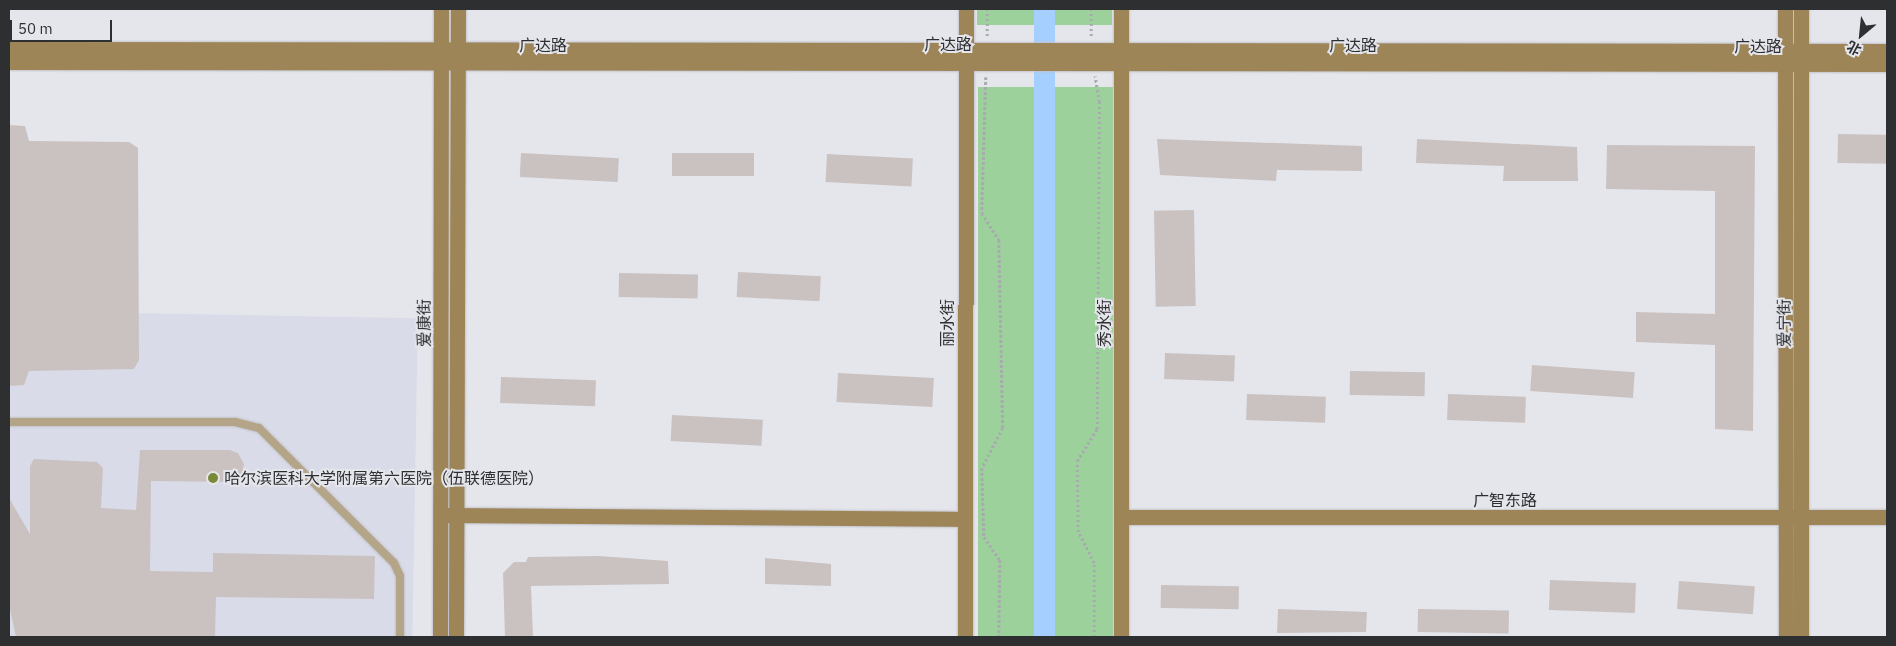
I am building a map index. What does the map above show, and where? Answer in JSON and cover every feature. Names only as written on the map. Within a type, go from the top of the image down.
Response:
[{"type":"main road","name":"爱康街","points":[[441,9],[449,515],[456,637]]},
{"type":"main road","name":"爱康街","points":[[440,637],[449,515],[458,9]]},
{"type":"main road","name":"丽水街","points":[[965,637],[963,519],[966,9]]},
{"type":"main road","name":"秀水街","points":[[1121,9],[1121,637]]},
{"type":"main road","name":"爱宁街","points":[[1785,9],[1793,58],[1793,517],[1786,637]]},
{"type":"main road","name":"爱宁街","points":[[1793,58],[1801,9]]},
{"type":"main road","name":"广达路","points":[[9,49],[441,56]]},
{"type":"main road","name":"广达路","points":[[1793,58],[1887,51]]},
{"type":"main road","name":"广达路","points":[[9,62],[441,56],[1121,55],[1793,58],[1887,64]]},
{"type":"main road","points":[[449,515],[963,519]]},
{"type":"main road","name":"广智东路","points":[[1122,516],[1887,517]]},
{"type":"main road","name":"爱宁街","points":[[1793,517],[1801,637]]},
{"type":"lane","points":[[9,422],[235,422],[259,428],[394,563],[400,576],[400,637]]},
{"type":"path","points":[[987,9],[982,213],[999,240],[1003,428],[982,468],[982,478],[984,537],[1000,560],[999,637]]},
{"type":"path","points":[[1091,9],[1092,56],[1099,102],[1097,429],[1077,461],[1078,532],[1094,563],[1094,637]]},
{"type":"shaded area","name":"哈尔滨医科大学附属第六医院（伍联德医院）","points":[[9,311],[418,318],[412,637],[9,637]]},
{"type":"green space","points":[[977,9],[1112,9],[1112,25],[977,25]]},
{"type":"green space","points":[[978,87],[1113,87],[1113,637],[978,637]]},
{"type":"water","points":[[1034,9],[1055,9],[1055,637],[1034,637]]},
{"type":"building","points":[[9,125],[25,126],[29,141],[129,142],[138,148],[139,360],[134,369],[29,371],[24,385],[9,386]]},
{"type":"building","points":[[1838,134],[1887,135],[1886,164],[1837,163]]},
{"type":"building","points":[[1157,139],[1362,146],[1362,171],[1277,170],[1276,181],[1160,175]]},
{"type":"building","points":[[1417,139],[1577,147],[1578,181],[1503,181],[1504,166],[1416,163]]},
{"type":"building","points":[[1607,145],[1755,146],[1753,431],[1715,429],[1715,345],[1636,342],[1636,312],[1715,314],[1715,191],[1606,189]]},
{"type":"building","points":[[521,153],[619,158],[618,182],[520,177]]},
{"type":"building","points":[[672,153],[754,153],[754,176],[672,176]]},
{"type":"building","points":[[827,154],[913,159],[911,186],[826,182]]},
{"type":"building","points":[[1194,210],[1196,306],[1156,307],[1154,211]]},
{"type":"building","points":[[738,272],[821,276],[820,301],[737,297]]},
{"type":"building","points":[[619,273],[698,274],[698,298],[619,297]]},
{"type":"building","points":[[1165,353],[1235,355],[1234,381],[1164,379]]},
{"type":"building","points":[[1532,365],[1635,372],[1633,398],[1530,391]]},
{"type":"building","points":[[1350,371],[1425,372],[1425,396],[1350,395]]},
{"type":"building","points":[[838,373],[934,378],[932,407],[836,402]]},
{"type":"building","points":[[501,377],[596,380],[595,406],[500,403]]},
{"type":"building","points":[[1247,394],[1326,397],[1325,423],[1246,420]]},
{"type":"building","points":[[1448,394],[1526,397],[1525,423],[1447,420]]},
{"type":"building","points":[[672,415],[763,420],[762,446],[671,441]]},
{"type":"building","points":[[140,450],[230,450],[238,453],[244,464],[241,478],[232,482],[151,481],[150,571],[213,572],[213,553],[375,556],[374,599],[216,597],[215,637],[16,637],[9,605],[9,498],[30,534],[30,466],[34,459],[97,462],[103,468],[101,508],[136,510]]},
{"type":"building","points":[[599,556],[668,561],[669,584],[531,586],[533,637],[505,637],[503,573],[514,562],[526,562],[528,557]]},
{"type":"building","points":[[765,558],[831,564],[831,586],[765,584]]},
{"type":"building","points":[[1550,580],[1636,583],[1635,613],[1549,610]]},
{"type":"building","points":[[1679,581],[1755,586],[1753,614],[1677,609]]},
{"type":"building","points":[[1161,585],[1239,586],[1239,609],[1161,608]]},
{"type":"building","points":[[1278,609],[1367,612],[1366,632],[1277,633]]},
{"type":"building","points":[[1418,609],[1509,611],[1509,634],[1418,632]]},
{"type":"place","name":"哈尔滨医科大学附属第六医院（伍联德医院）","points":[[213,478]]}]
